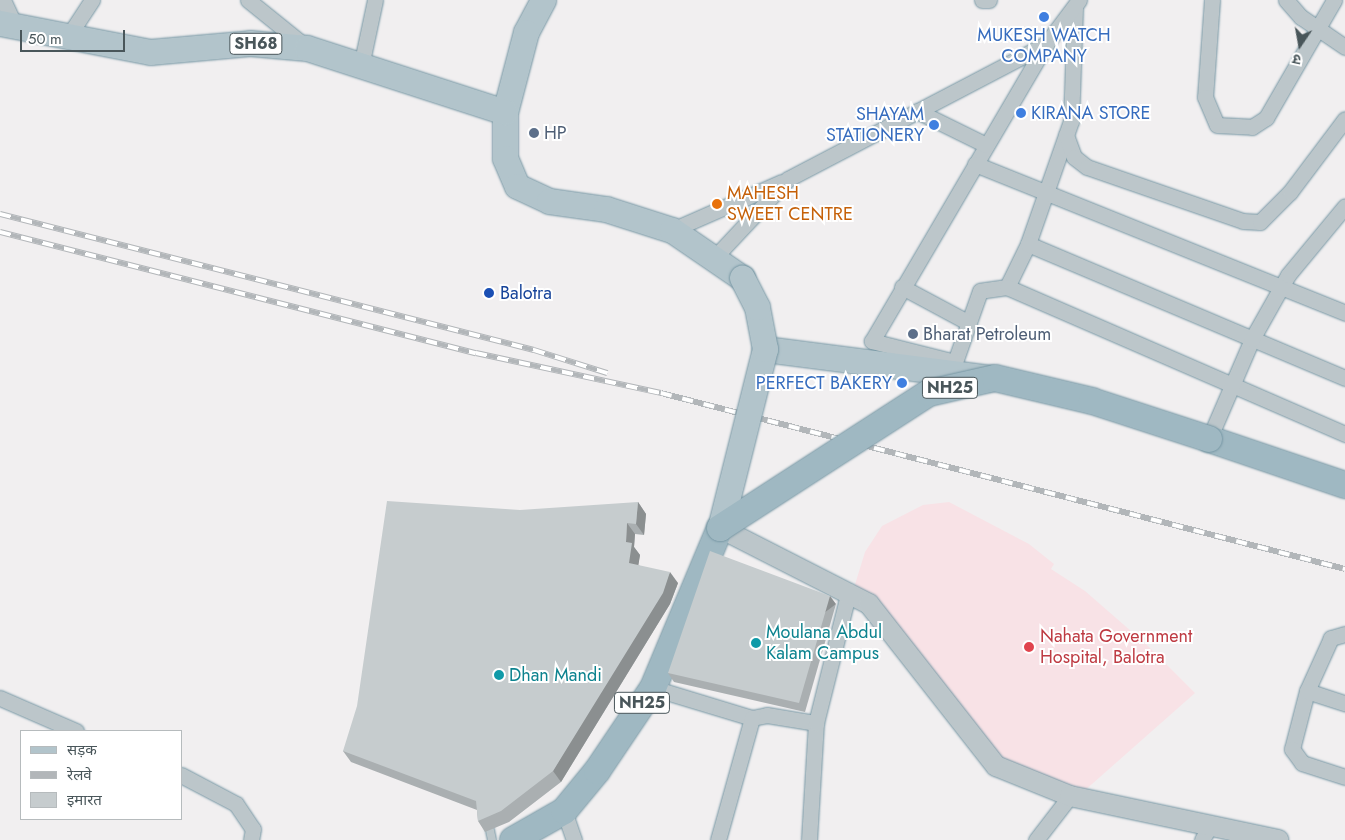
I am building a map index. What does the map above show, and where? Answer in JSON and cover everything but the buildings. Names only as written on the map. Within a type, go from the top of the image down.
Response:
[{"type":"highway","name":"NH25","points":[[513,840],[564,811],[597,772],[653,688],[687,601],[720,528],[929,393],[995,378],[1092,401],[1345,484]]},
{"type":"main road","points":[[543,0],[526,32],[505,112],[506,158],[517,186],[549,201],[606,210],[672,230],[742,278],[757,307],[765,349],[720,528]]},
{"type":"main road","name":"SH68","points":[[7,23],[150,52],[250,43],[307,48],[505,112]]},
{"type":"main road","points":[[765,349],[995,378]]},
{"type":"street","points":[[3,0],[7,23]]},
{"type":"street","points":[[69,35],[92,0]]},
{"type":"street","points":[[248,0],[307,48]]},
{"type":"street","points":[[361,66],[375,0]]},
{"type":"street","points":[[982,0],[989,0]]},
{"type":"street","points":[[1212,0],[1205,96],[1217,124],[1252,127],[1266,118],[1334,0]]},
{"type":"street","points":[[1286,0],[1318,28],[1345,47]]},
{"type":"street","points":[[1077,4],[1046,44],[872,341],[955,362],[980,291],[1006,287],[1230,387],[1345,434]]},
{"type":"street","points":[[1006,287],[1028,244],[1066,135],[1075,78],[1077,4]]},
{"type":"street","points":[[672,230],[788,179],[1046,44]]},
{"type":"street","points":[[917,111],[986,146]]},
{"type":"street","points":[[1066,135],[1074,157],[1087,167],[1243,220],[1260,222],[1290,192],[1345,119]]},
{"type":"street","points":[[975,164],[1345,313]]},
{"type":"street","points":[[715,258],[788,179]]},
{"type":"street","points":[[1210,439],[1230,387],[1252,339],[1280,288],[1345,206]]},
{"type":"street","points":[[1028,244],[1345,378]]},
{"type":"street","points":[[902,287],[969,323]]},
{"type":"street","points":[[720,528],[849,591],[869,604],[996,766],[1070,796],[1206,833],[1275,840]]},
{"type":"street","points":[[809,840],[816,723],[849,591]]},
{"type":"street","points":[[1345,634],[1331,638],[1307,691],[1292,749],[1302,763],[1345,776]]},
{"type":"street","points":[[653,688],[752,718],[767,715],[816,723]]},
{"type":"street","points":[[1307,691],[1345,703]]},
{"type":"street","points":[[0,698],[74,730]]},
{"type":"street","points":[[718,840],[752,718]]},
{"type":"street","points":[[182,777],[236,804],[253,829],[251,840]]},
{"type":"street","points":[[1036,840],[1070,796]]},
{"type":"street","points":[[564,811],[574,840]]},
{"type":"lane","points":[[490,814],[487,822],[492,840]]},
{"type":"shaded area","name":"Nahata Government Hospital, Balotra","points":[[949,502],[1029,544],[1054,564],[1051,569],[1085,591],[1147,645],[1195,693],[1083,792],[997,763],[853,591],[865,552],[882,526],[923,505]]},
{"type":"railway","points":[[0,214],[534,350],[607,373]]},
{"type":"railway","points":[[0,232],[476,353],[661,393],[1345,569]]},
{"type":"place","name":"MUKESH WATCH COMPANY","points":[[1044,17]]},
{"type":"place","name":"KIRANA STORE","points":[[1021,113]]},
{"type":"place","name":"SHAYAM STATIONERY","points":[[934,125]]},
{"type":"place","name":"HP","points":[[534,133]]},
{"type":"place","name":"MAHESH SWEET CENTRE","points":[[717,204]]},
{"type":"place","name":"Balotra","points":[[489,293]]},
{"type":"place","name":"Bharat Petroleum","points":[[913,334]]},
{"type":"place","name":"PERFECT BAKERY","points":[[902,383]]},
{"type":"place","name":"Moulana Abdul Kalam Campus","points":[[756,643]]},
{"type":"place","name":"Nahata Government Hospital, Balotra","points":[[1029,647]]},
{"type":"place","name":"Dhan Mandi","points":[[499,675]]}]
